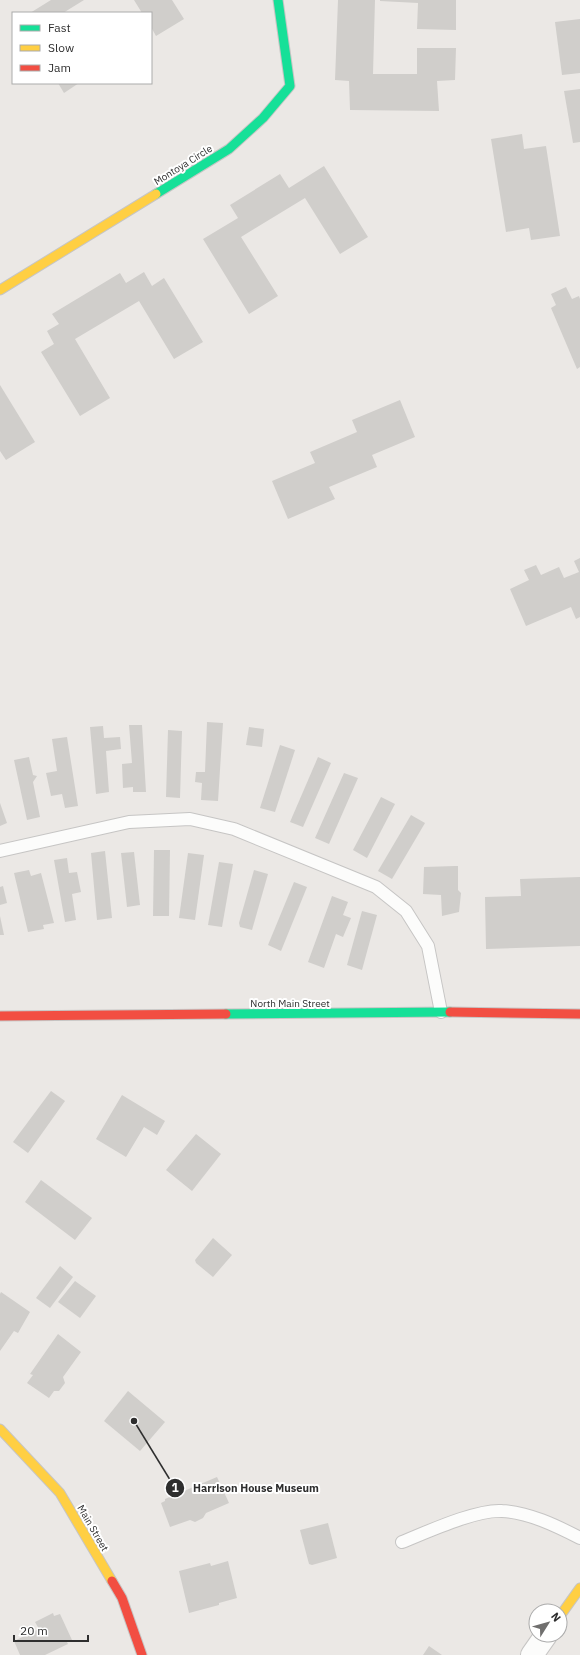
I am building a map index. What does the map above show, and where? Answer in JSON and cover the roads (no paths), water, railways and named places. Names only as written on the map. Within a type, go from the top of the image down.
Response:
[{"type":"main road","name":"Montoya Circle","points":[[0,290],[229,150],[264,118],[290,86],[278,0]]},
{"type":"main road","name":"North Main Street","points":[[0,1016],[441,1012],[580,1014]]},
{"type":"main road","name":"Main Street","points":[[0,1429],[60,1493],[122,1598],[142,1655]]},
{"type":"main road","points":[[568,1605],[580,1588]]},
{"type":"street","points":[[532,1655],[540,1643]]},
{"type":"lane","points":[[0,851],[129,822],[190,819],[234,829],[376,887],[406,911],[428,946],[441,1012]]},
{"type":"lane","points":[[402,1542],[485,1512],[502,1511],[554,1524],[580,1538]]},
{"type":"place","name":"Harrison House Museum","points":[[134,1421]]}]
